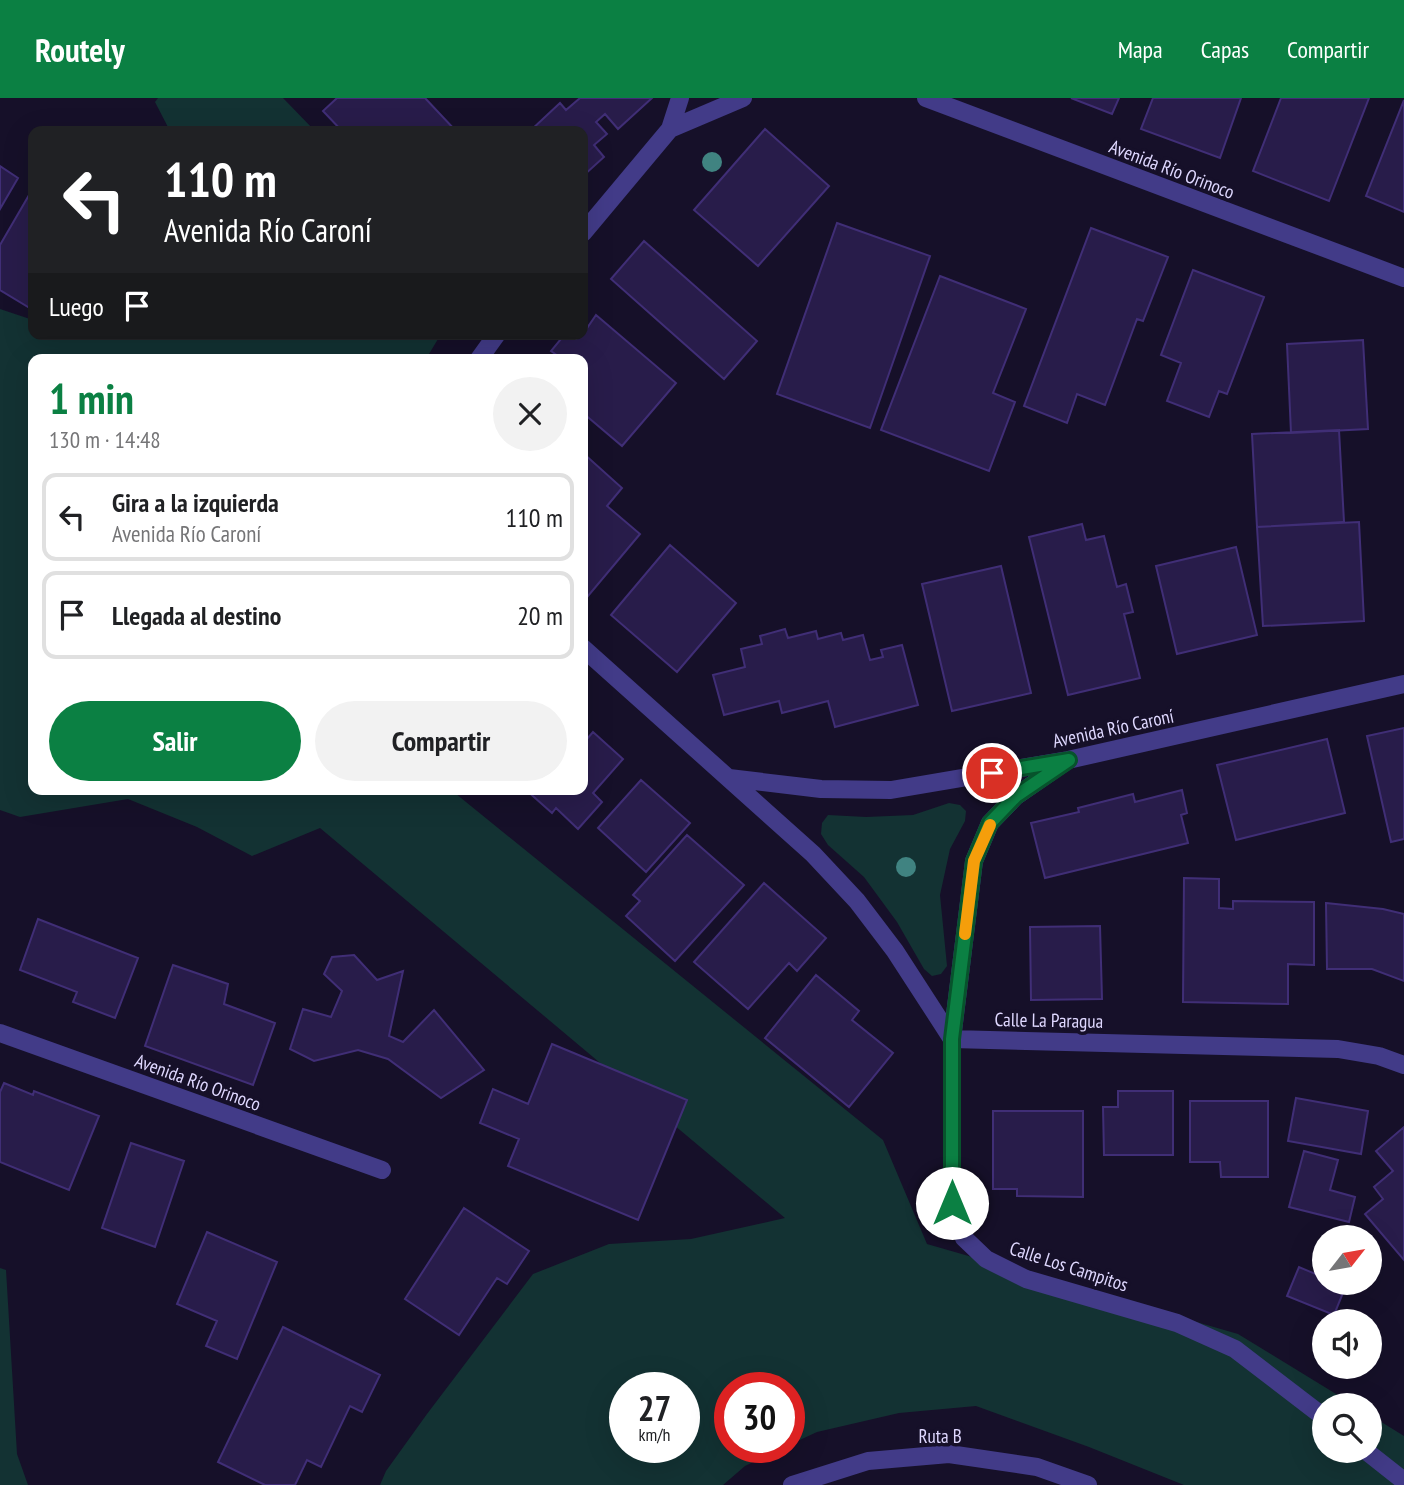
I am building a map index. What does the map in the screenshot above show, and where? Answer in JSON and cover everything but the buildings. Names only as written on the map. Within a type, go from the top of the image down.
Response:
[{"type":"street","points":[[588,227],[670,129],[680,98]]},
{"type":"street","points":[[670,129],[743,98]]},
{"type":"street","name":"Avenida Río Orinoco","points":[[926,98],[1404,278]]},
{"type":"street","points":[[588,652],[813,854],[857,901],[895,951],[952,1039]]},
{"type":"street","name":"Avenida Río Caroní","points":[[729,778],[821,789],[891,790],[1069,760],[1404,684]]},
{"type":"street","name":"Calle Los Campitos","points":[[1069,760],[1016,796],[990,823],[974,861],[952,1039],[952,1203],[964,1238],[986,1259],[1026,1279],[1177,1323],[1235,1349],[1312,1408]]},
{"type":"street","name":"Avenida Río Orinoco","points":[[0,1033],[382,1170]]},
{"type":"street","name":"Calle La Paragua","points":[[952,1039],[1338,1049],[1379,1056],[1404,1065]]},
{"type":"street","name":"Ruta B","points":[[792,1485],[868,1461],[949,1454],[1037,1467],[1088,1485]]},
{"type":"street","points":[[1381,1463],[1404,1481]]},
{"type":"green space","points":[[158,98],[283,98],[310,126],[167,126],[155,102]]},
{"type":"green space","points":[[0,309],[28,318],[28,340],[437,340],[429,354],[28,354],[28,795],[457,795],[883,1140],[927,1244],[1238,1334],[1334,1393],[1312,1393],[1312,1463],[1382,1463],[1382,1422],[1404,1436],[1404,1485],[1184,1485],[976,1406],[899,1413],[817,1432],[805,1438],[805,1372],[714,1372],[714,1463],[751,1463],[723,1485],[380,1485],[386,1471],[427,1414],[533,1274],[609,1244],[691,1239],[785,1218],[320,828],[252,856],[197,827],[128,799],[20,817],[0,810]]},
{"type":"green space","points":[[949,803],[960,805],[966,811],[965,821],[950,849],[940,895],[947,966],[941,974],[932,976],[924,969],[897,922],[864,877],[828,845],[821,834],[822,823],[828,815],[913,815]]},
{"type":"green space","points":[[0,1268],[6,1270],[17,1454],[28,1485],[0,1485]]},
{"type":"slow traffic","points":[[965,934],[974,861],[990,825]]},
{"type":"route","points":[[952,1203],[952,1039],[974,861],[990,823],[1016,796],[1069,760],[992,773]]}]
